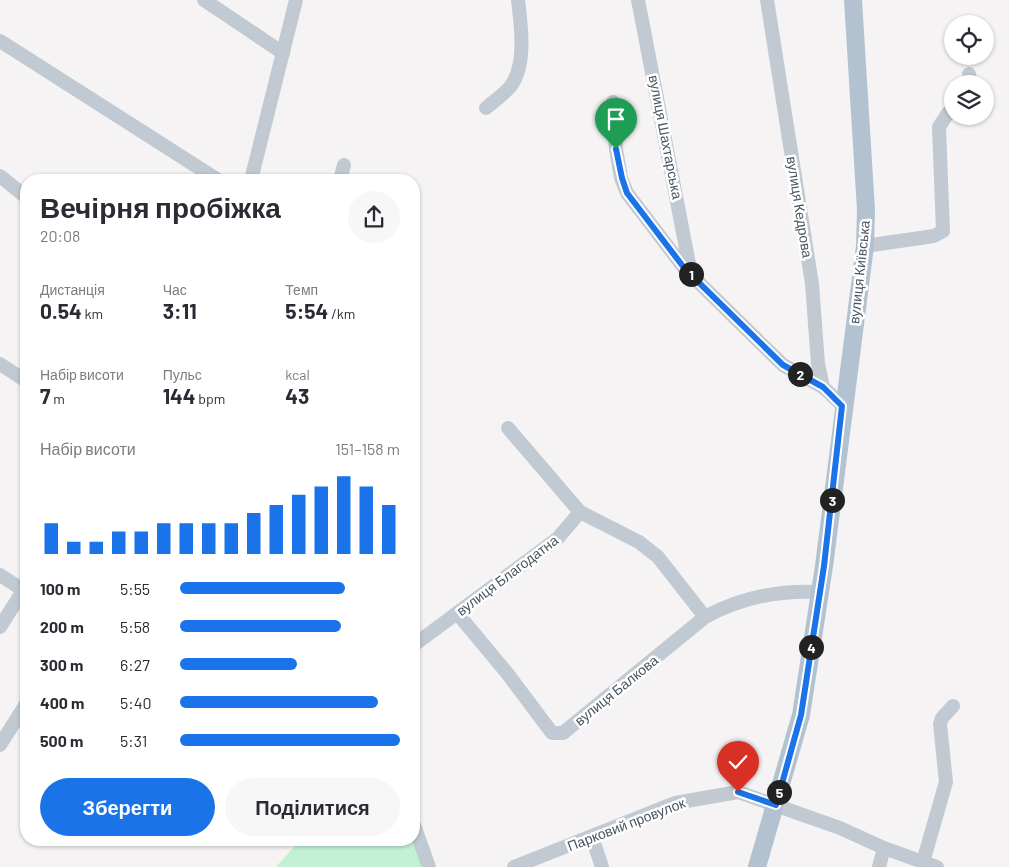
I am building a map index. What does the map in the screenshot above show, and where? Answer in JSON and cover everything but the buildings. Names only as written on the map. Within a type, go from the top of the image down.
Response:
[{"type":"main road","name":"вулиця Київська","points":[[818,592],[824,566],[842,406],[865,246],[866,210],[853,0]]},
{"type":"main road","points":[[756,867],[776,805],[801,715],[818,592]]},
{"type":"street","points":[[204,0],[283,53]]},
{"type":"street","points":[[253,174],[296,0]]},
{"type":"street","points":[[486,108],[509,88],[519,68],[522,47],[518,0]]},
{"type":"street","name":"вулиця Шахтарська","points":[[638,0],[655,78],[691,275]]},
{"type":"street","name":"вулиця Кедрова","points":[[767,0],[812,284],[818,364],[823,387]]},
{"type":"street","points":[[0,41],[209,174]]},
{"type":"street","points":[[613,102],[616,149],[627,193],[691,275],[783,365],[823,387],[842,406]]},
{"type":"street","points":[[865,246],[934,236],[943,231],[939,127],[944,119]]},
{"type":"street","points":[[342,174],[344,166]]},
{"type":"street","points":[[0,176],[20,192]]},
{"type":"street","points":[[0,364],[20,377]]},
{"type":"street","points":[[508,428],[580,512],[639,542],[658,557],[705,617]]},
{"type":"street","name":"вулиця Благодатна","points":[[420,641],[558,538],[580,512]]},
{"type":"street","points":[[0,575],[20,587]]},
{"type":"street","name":"вулиця Балкова","points":[[457,613],[507,673],[552,733],[558,734],[571,727],[705,617],[726,606],[766,595],[793,590],[818,592]]},
{"type":"street","points":[[0,627],[20,597]]},
{"type":"street","points":[[923,862],[946,782],[940,724],[942,718],[953,706]]},
{"type":"street","points":[[0,745],[20,713]]},
{"type":"street","name":"Парковий провулок","points":[[514,867],[675,803],[738,792],[840,828],[884,848],[937,867]]},
{"type":"street","points":[[592,837],[602,867]]},
{"type":"street","points":[[417,846],[429,867]]},
{"type":"street","points":[[879,867],[884,848]]},
{"type":"green space","points":[[295,846],[418,846],[421,848],[429,867],[276,867]]},
{"type":"route","points":[[616,149],[627,193],[685,269],[783,365],[823,387],[842,406],[824,566],[818,592],[801,715],[776,805],[738,792]]}]
